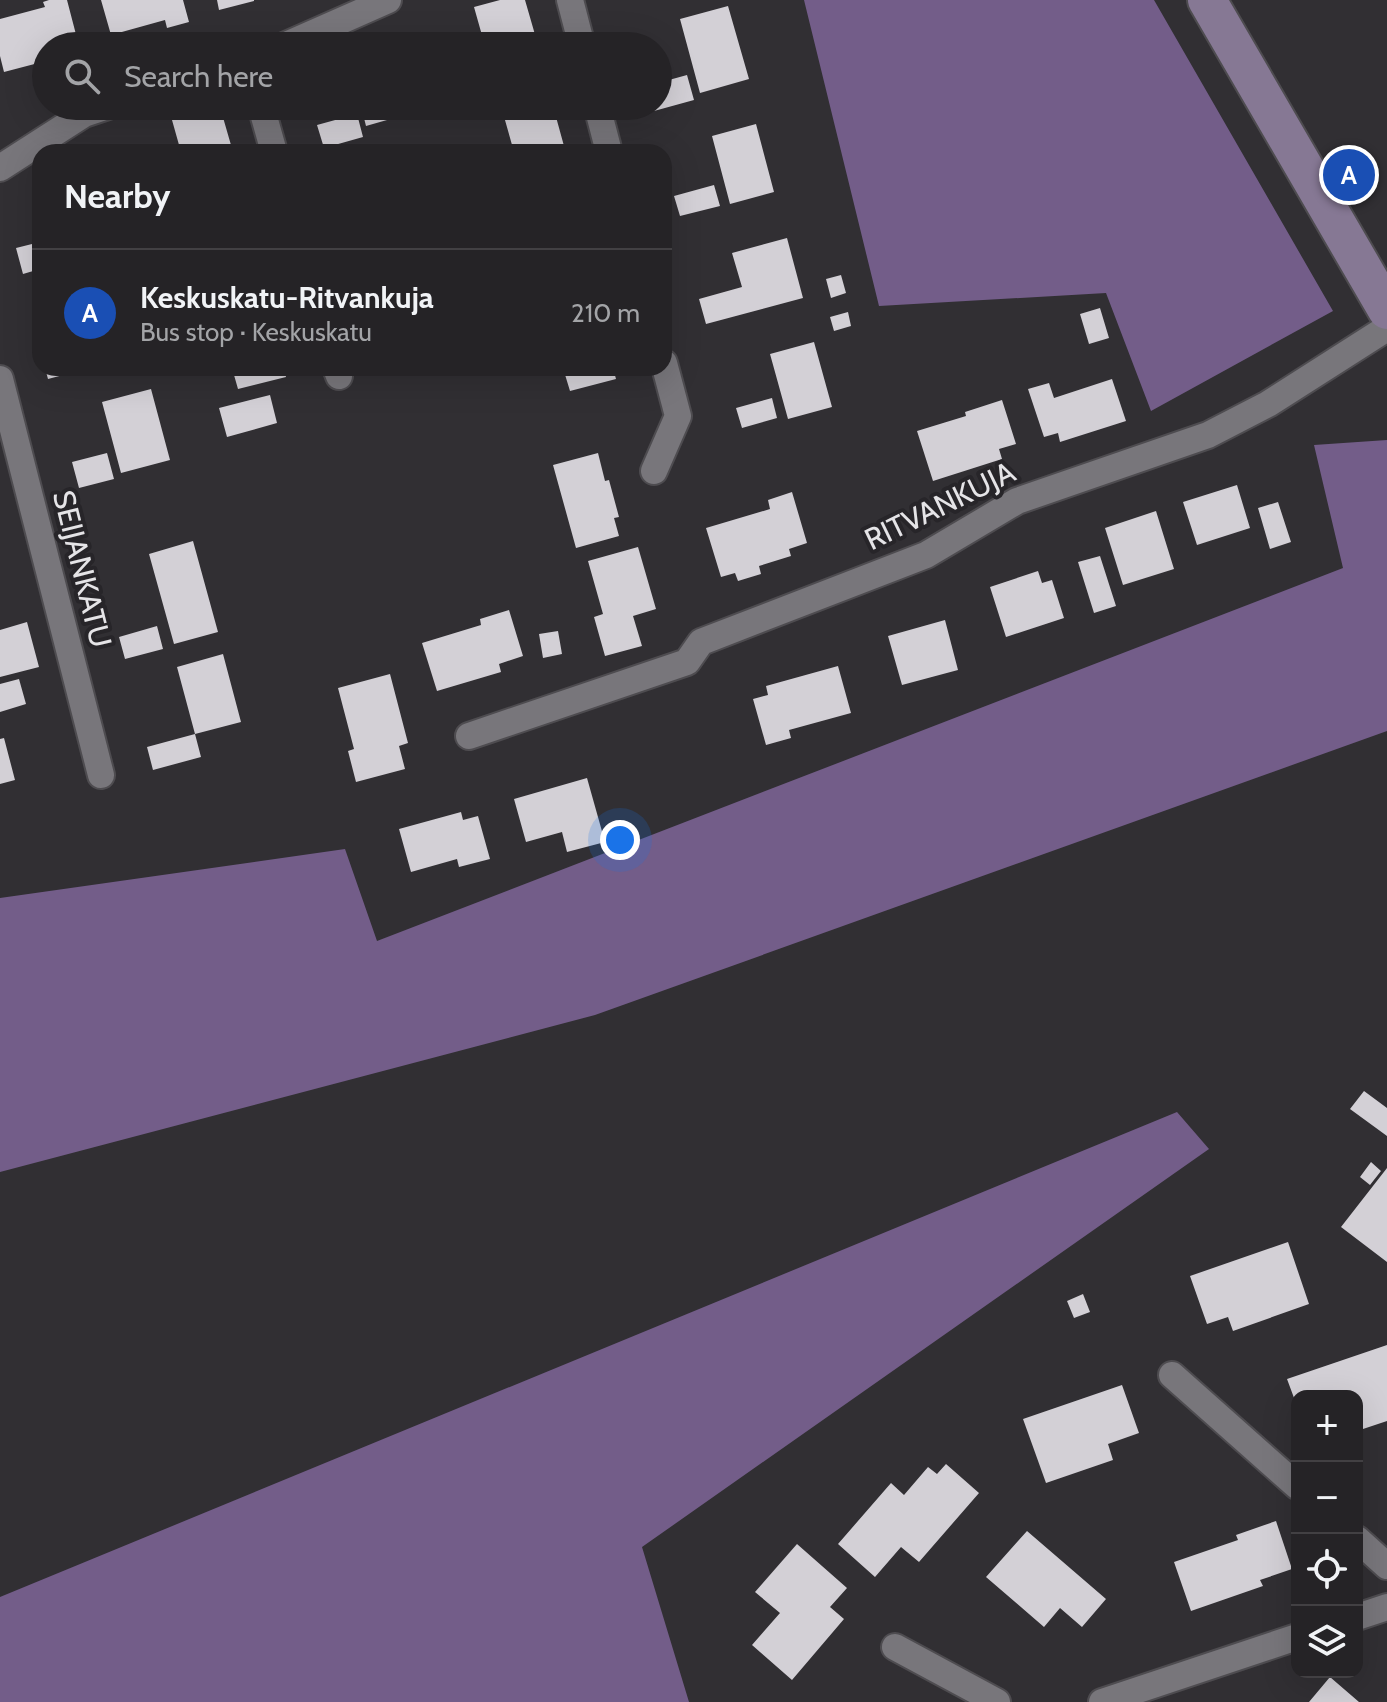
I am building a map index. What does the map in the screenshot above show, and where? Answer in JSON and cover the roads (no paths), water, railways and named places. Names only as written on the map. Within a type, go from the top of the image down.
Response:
[{"type":"main road","points":[[1207,0],[1387,310]]},
{"type":"street","points":[[316,32],[388,0]]},
{"type":"street","points":[[570,0],[578,32]]},
{"type":"street","points":[[37,144],[75,120]]},
{"type":"street","points":[[265,120],[272,144]]},
{"type":"street","points":[[601,120],[607,144]]},
{"type":"street","points":[[0,168],[32,147]]},
{"type":"street","name":"RITVANKUJA","points":[[469,736],[687,662],[701,642],[926,555],[1017,501],[1208,435],[1268,404],[1387,328]]},
{"type":"street","points":[[654,471],[678,416],[667,376]]},
{"type":"street","name":"SEIJANKATU","points":[[0,379],[101,775]]},
{"type":"street","points":[[1172,1375],[1291,1481]]},
{"type":"street","points":[[1363,1544],[1387,1566]]},
{"type":"street","points":[[1363,1615],[1387,1607]]},
{"type":"street","points":[[1102,1702],[1291,1639]]},
{"type":"street","points":[[895,1647],[997,1702]]},
{"type":"place","name":"Keskuskatu-Ritvankuja","points":[[1349,175]]}]
